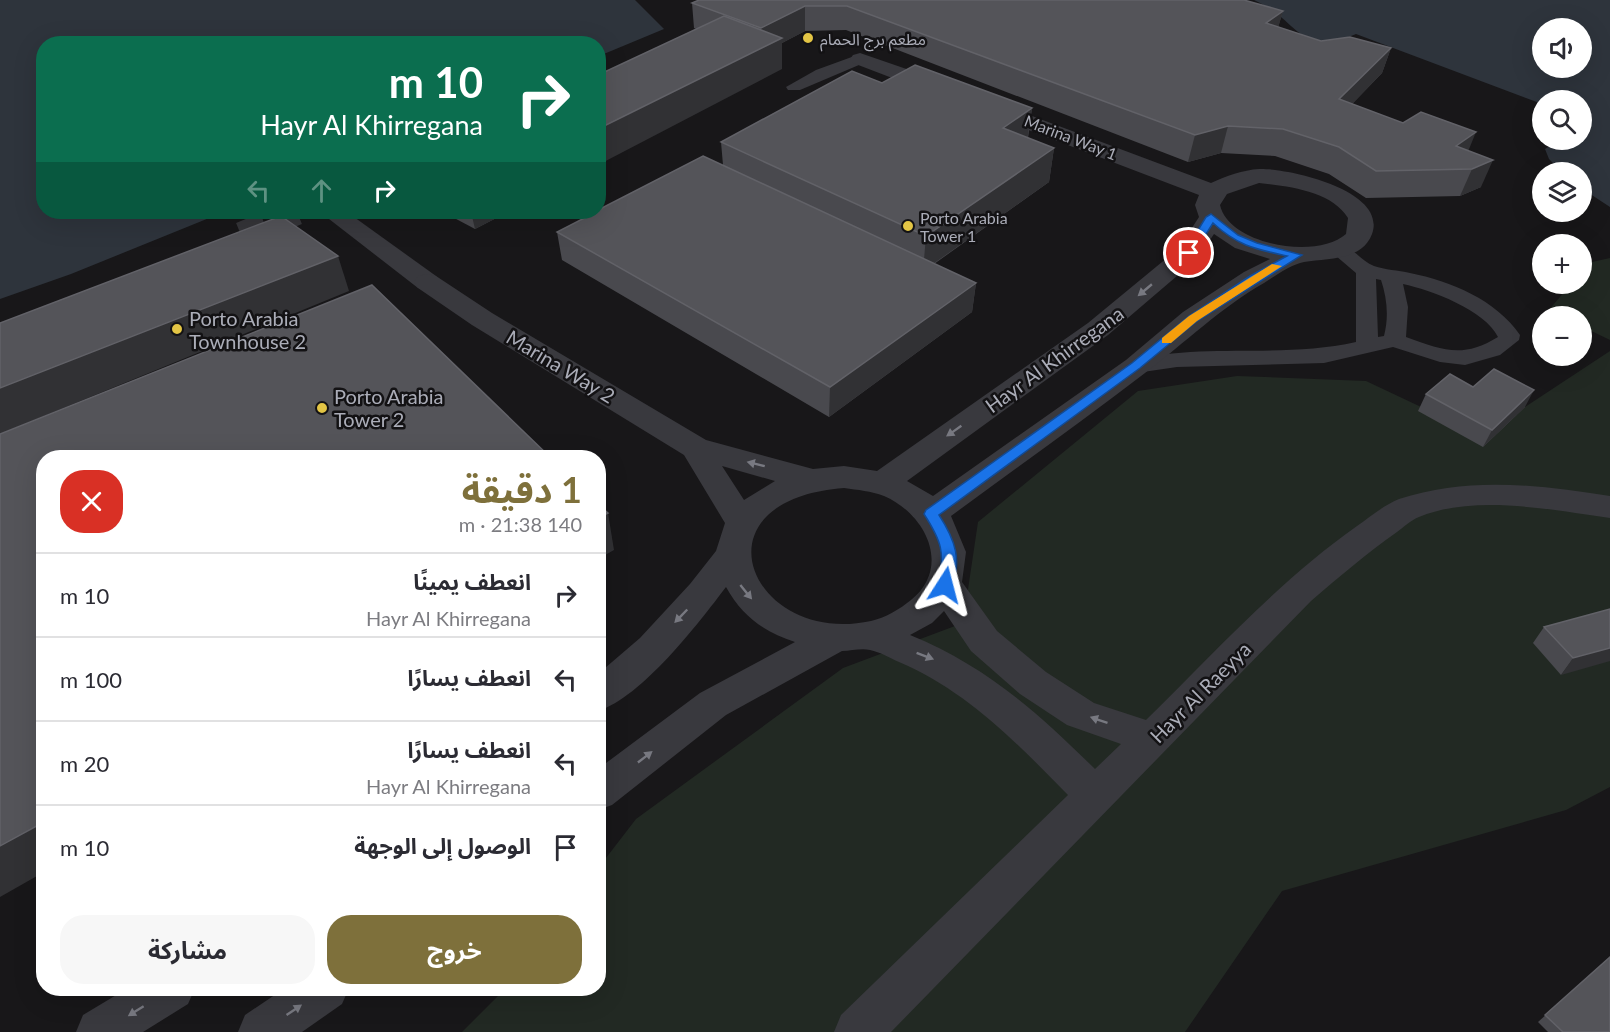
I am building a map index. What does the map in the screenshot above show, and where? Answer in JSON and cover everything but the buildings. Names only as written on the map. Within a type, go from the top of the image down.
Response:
[{"type":"street","name":"Marina Way 1","points":[[860,59],[1212,205],[1235,237],[1254,246],[1297,255]]},
{"type":"street","points":[[931,514],[1136,366],[1193,318],[1253,278],[1297,255],[1339,250],[1353,242],[1360,232],[1361,221],[1354,209],[1323,188],[1291,179],[1259,176],[1223,184],[1212,205]]},
{"type":"street","name":"Hayr Al Khirregana","points":[[881,484],[1098,329],[1189,253],[1212,205]]},
{"type":"street","name":"Marina Way 2","points":[[342,219],[482,319],[695,448],[812,480]]},
{"type":"street","name":"Marina Way 2","points":[[695,448],[737,539]]},
{"type":"street","points":[[606,690],[630,672],[695,602],[737,539],[754,507],[771,495],[812,480],[859,479],[881,484],[909,496],[931,514],[946,536],[951,560],[945,585],[928,607],[903,625],[852,637],[713,704],[606,787]]},
{"type":"street","name":"Hayr Al Raeyya","points":[[858,1032],[1154,739],[1299,591],[1356,542],[1408,509],[1455,498],[1495,495],[1544,496],[1610,507]]},
{"type":"street","points":[[737,539],[739,584],[761,610],[794,629],[852,637],[933,658],[966,677],[1008,709],[1096,797]]},
{"type":"street","points":[[945,585],[984,640],[1033,683],[1081,714],[1154,739]]},
{"type":"street","points":[[100,1032],[159,996]]},
{"type":"street","points":[[262,1032],[314,996]]},
{"type":"lane","points":[[794,87],[822,73],[860,59]]},
{"type":"lane","points":[[1136,366],[1185,360],[1324,356],[1394,340],[1437,354],[1473,359],[1488,355],[1508,340],[1509,335],[1499,323],[1466,298],[1411,279],[1366,271],[1339,250]]},
{"type":"lane","points":[[1366,271],[1367,348]]},
{"type":"lane","points":[[1389,275],[1397,302],[1398,327],[1394,340]]},
{"type":"shaded area","points":[[0,0],[635,0],[664,29],[606,53],[606,36],[36,36],[36,219],[207,219],[71,274],[0,299]]},
{"type":"shaded area","points":[[1254,0],[1610,0],[1610,207],[1592,195],[1592,162],[1552,162],[1545,150],[1592,150],[1592,90],[1532,90],[1532,100],[1356,34],[1322,42],[1310,39],[1300,34]]},
{"type":"shaded area","points":[[1610,258],[1610,340],[1592,331],[1592,306],[1552,306],[1562,294],[1592,294],[1592,262]]},
{"type":"shaded area","points":[[1610,351],[1610,787],[1566,810],[1282,891],[1185,1032],[462,1032],[498,996],[606,996],[606,858],[636,819],[843,668],[963,623],[978,522],[1138,391],[1237,376],[1366,381],[1489,439],[1525,407],[1587,366],[1592,366],[1592,363]]},
{"type":"tunnel","points":[[241,235],[280,219]]},
{"type":"slow traffic","points":[[1167,340],[1193,318],[1253,278],[1276,266]]},
{"type":"place","name":"مطعم برج الحمام","points":[[808,38]]},
{"type":"place","name":"Porto Arabia Tower 1","points":[[908,226]]},
{"type":"place","name":"Porto Arabia Townhouse 2","points":[[177,329]]},
{"type":"place","name":"Porto Arabia Tower 2","points":[[322,408]]},
{"type":"route","points":[[945,585],[951,560],[946,536],[931,514],[1136,366],[1193,318],[1253,278],[1297,255],[1254,246],[1220,227],[1211,217],[1189,253]]}]
